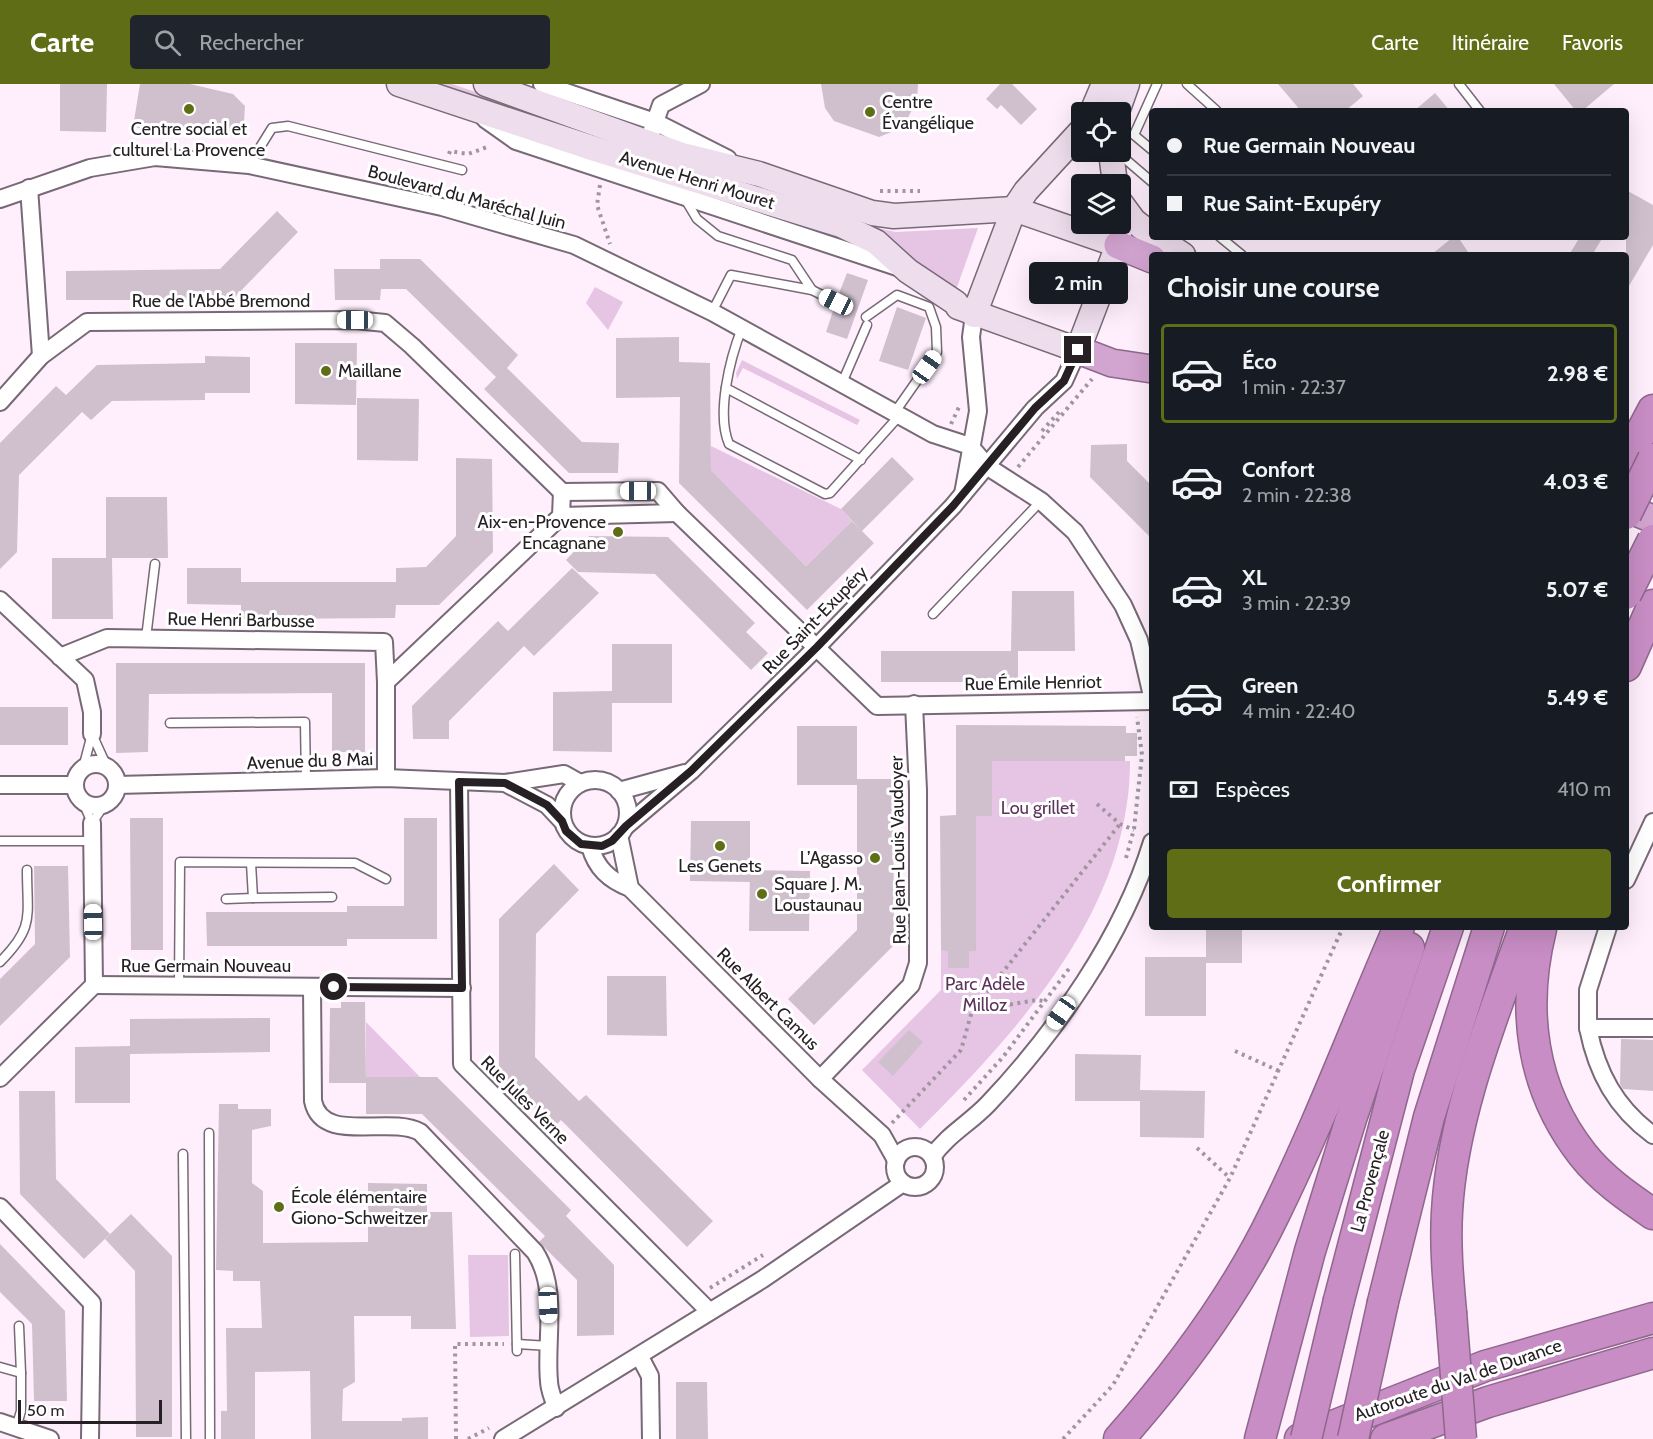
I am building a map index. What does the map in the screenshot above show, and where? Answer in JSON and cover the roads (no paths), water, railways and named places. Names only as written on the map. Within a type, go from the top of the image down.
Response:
[{"type":"highway","points":[[1121,234],[1149,257]]},
{"type":"highway","points":[[1078,350],[1112,363],[1149,369]]},
{"type":"highway","points":[[1629,455],[1651,414]]},
{"type":"highway","points":[[1629,508],[1653,459]]},
{"type":"highway","points":[[1629,509],[1653,519]]},
{"type":"highway","points":[[1629,588],[1653,540]]},
{"type":"highway","points":[[1629,567],[1653,577]]},
{"type":"highway","points":[[1629,659],[1653,605]]},
{"type":"highway","points":[[1119,1439],[1155,1398],[1205,1333],[1274,1216],[1398,930]]},
{"type":"highway","points":[[1260,1439],[1298,1298],[1351,1119],[1415,930]]},
{"type":"highway","name":"La Provençale","points":[[1306,1439],[1339,1300],[1399,1070],[1447,930]]},
{"type":"highway","points":[[1353,1439],[1383,1302],[1429,1117],[1488,930]]},
{"type":"highway","points":[[1461,1439],[1450,1312],[1447,1211],[1452,1172],[1468,1101],[1482,1051],[1524,930]]},
{"type":"highway","points":[[1540,930],[1531,975],[1529,1002],[1540,1070],[1547,1091],[1561,1121],[1584,1156],[1606,1178],[1653,1214]]},
{"type":"highway","name":"Autoroute du Val de Durance","points":[[1300,1439],[1485,1366],[1653,1318]]},
{"type":"highway","name":"Autoroute du Val de Durance","points":[[1386,1439],[1488,1402],[1653,1353]]},
{"type":"highway","points":[[1426,1439],[1583,1372]]},
{"type":"main road","name":"Avenue Henri Mouret","points":[[399,84],[465,105],[648,142],[670,173],[841,225],[876,242],[908,271],[956,303],[958,307],[974,315],[1078,350]]},
{"type":"main road","name":"Avenue Henri Mouret","points":[[486,84],[682,155],[759,174],[872,213],[894,216],[1014,209]]},
{"type":"main road","points":[[1096,102],[1104,84]]},
{"type":"main road","points":[[1121,102],[1127,84]]},
{"type":"main road","points":[[974,315],[1014,209],[1026,191],[1071,142]]},
{"type":"main road","points":[[1014,209],[1071,221]]},
{"type":"main road","points":[[1131,217],[1149,232]]},
{"type":"main road","points":[[1078,350],[1118,234]]},
{"type":"main road","points":[[1160,240],[1178,252]]},
{"type":"street","name":"Avenue Henri Mouret","points":[[542,84],[648,142]]},
{"type":"street","points":[[648,142],[661,105],[701,84]]},
{"type":"street","points":[[465,105],[516,141],[908,271]]},
{"type":"street","name":"Boulevard du Maréchal Juin","points":[[0,199],[90,168],[155,157],[249,165],[442,207],[574,245],[712,312],[947,440],[970,446]]},
{"type":"street","points":[[29,188],[41,356]]},
{"type":"street","points":[[963,494],[978,411],[971,337],[974,315]]},
{"type":"street","name":"Rue de l'Abbé Bremond","points":[[0,402],[41,356],[87,322],[343,320],[385,324],[412,346],[561,492]]},
{"type":"street","name":"Rue Saint-Exupéry","points":[[622,830],[691,771],[817,647],[963,494],[1035,408],[1064,381],[1078,350]]},
{"type":"street","points":[[970,446],[987,467],[1008,478],[1041,501],[1075,532],[1123,605],[1139,640],[1149,685]]},
{"type":"street","points":[[561,516],[561,492],[658,491],[677,513],[877,706],[914,704]]},
{"type":"street","points":[[386,778],[386,682],[561,516],[677,513]]},
{"type":"street","points":[[0,600],[85,680],[92,712],[92,734]]},
{"type":"street","name":"Rue Henri Barbusse","points":[[60,657],[107,638],[384,642],[386,682]]},
{"type":"street","name":"Rue Émile Henriot","points":[[914,704],[1149,698]]},
{"type":"street","name":"Rue Jean-Louis Vaudoyer","points":[[820,1079],[911,985],[918,963],[918,789],[914,704]]},
{"type":"street","points":[[94,764],[107,767],[112,771],[117,784],[114,796],[105,804],[93,806],[82,801],[75,784],[83,768],[94,764]]},
{"type":"street","name":"Rue Saint-Exupéry","points":[[619,791],[691,771]]},
{"type":"street","name":"Avenue du 8 Mai","points":[[117,784],[386,778],[505,783],[564,774],[580,783]]},
{"type":"street","points":[[622,830],[602,846],[590,846],[574,839],[566,831],[562,821],[564,800],[580,783],[599,780],[619,791],[627,805],[622,830],[630,888]]},
{"type":"street","name":"Rue Jules Verne","points":[[459,782],[462,1064],[709,1311]]},
{"type":"street","name":"Avenue du 8 Mai","points":[[505,783],[547,805],[562,821]]},
{"type":"street","points":[[0,785],[75,784]]},
{"type":"street","points":[[1629,874],[1653,822]]},
{"type":"street","points":[[0,1078],[94,985],[92,823]]},
{"type":"street","points":[[921,1151],[934,1172],[924,1184],[910,1186],[903,1183],[895,1168],[896,1160],[942,1142],[987,1105],[1052,1026],[1119,926],[1148,837]]},
{"type":"street","name":"Rue Albert Camus","points":[[590,846],[594,862],[614,882],[630,888],[820,1079],[882,1135],[896,1160]]},
{"type":"street","points":[[1607,930],[1588,990],[1588,1028],[1599,1070],[1616,1101],[1653,1135]]},
{"type":"street","name":"Rue Germain Nouveau","points":[[94,985],[462,988]]},
{"type":"street","points":[[312,987],[313,1101],[316,1113],[322,1120],[338,1125],[410,1127],[420,1132],[535,1252],[543,1264],[547,1284],[549,1382],[556,1408]]},
{"type":"street","points":[[1588,1028],[1653,1028]]},
{"type":"street","name":"Rue Albert Camus","points":[[882,1135],[921,1151]]},
{"type":"street","points":[[503,1439],[640,1357],[709,1311],[763,1279],[903,1183]]},
{"type":"street","points":[[0,1207],[92,1303],[90,1439]]},
{"type":"street","points":[[640,1357],[650,1376],[651,1439]]},
{"type":"street","points":[[0,1422],[50,1439]]},
{"type":"lane","points":[[1149,148],[1134,135],[1157,84]]},
{"type":"lane","points":[[1187,84],[1214,108]]},
{"type":"lane","points":[[1459,84],[1478,108]]},
{"type":"lane","points":[[249,165],[272,128],[288,126],[462,170]]},
{"type":"lane","points":[[1129,162],[1149,179]]},
{"type":"lane","points":[[670,173],[697,219],[718,237],[792,260],[812,290]]},
{"type":"lane","points":[[1224,240],[1238,252]]},
{"type":"lane","points":[[712,312],[731,274],[812,290],[836,302]]},
{"type":"lane","points":[[742,328],[734,349],[726,388],[725,435],[729,444],[825,494],[830,493],[861,460],[897,414],[937,352],[936,327],[929,307],[897,295],[866,321],[842,383]]},
{"type":"lane","points":[[726,388],[861,460]]},
{"type":"lane","points":[[933,614],[1041,501]]},
{"type":"lane","points":[[146,638],[155,564]]},
{"type":"lane","points":[[170,723],[305,722],[306,781]]},
{"type":"lane","points":[[92,734],[107,767]]},
{"type":"lane","points":[[83,768],[92,734]]},
{"type":"lane","points":[[82,801],[92,823]]},
{"type":"lane","points":[[92,823],[105,804]]},
{"type":"lane","points":[[0,841],[92,841]]},
{"type":"lane","points":[[179,986],[180,862],[355,863],[386,879]]},
{"type":"lane","points":[[251,862],[253,898]]},
{"type":"lane","points":[[0,963],[20,943],[27,928],[27,870]]},
{"type":"lane","points":[[226,899],[332,897]]},
{"type":"lane","points":[[209,1133],[210,1439]]},
{"type":"lane","points":[[183,1154],[186,1439]]},
{"type":"lane","points":[[515,1254],[517,1348],[549,1346]]},
{"type":"lane","points":[[16,1428],[21,1411],[19,1326]]},
{"type":"lane","points":[[0,1367],[21,1373]]},
{"type":"place","name":"Centre social et culturel La Provence","points":[[189,109]]},
{"type":"place","name":"Centre Évangélique","points":[[870,112]]},
{"type":"place","name":"Maillane","points":[[326,371]]},
{"type":"place","name":"Aix-en-Provence Encagnane","points":[[618,532]]},
{"type":"place","name":"Les Genets","points":[[720,846]]},
{"type":"place","name":"L’Agasso","points":[[875,858]]},
{"type":"place","name":"Square J. M. Loustaunau","points":[[762,894]]},
{"type":"place","name":"École élémentaire Giono-Schweitzer","points":[[279,1207]]},
{"type":"park label","name":"Lou grillet","points":[[1038,808]]},
{"type":"park label","name":"Parc Adèle Milloz","points":[[985,994]]}]
